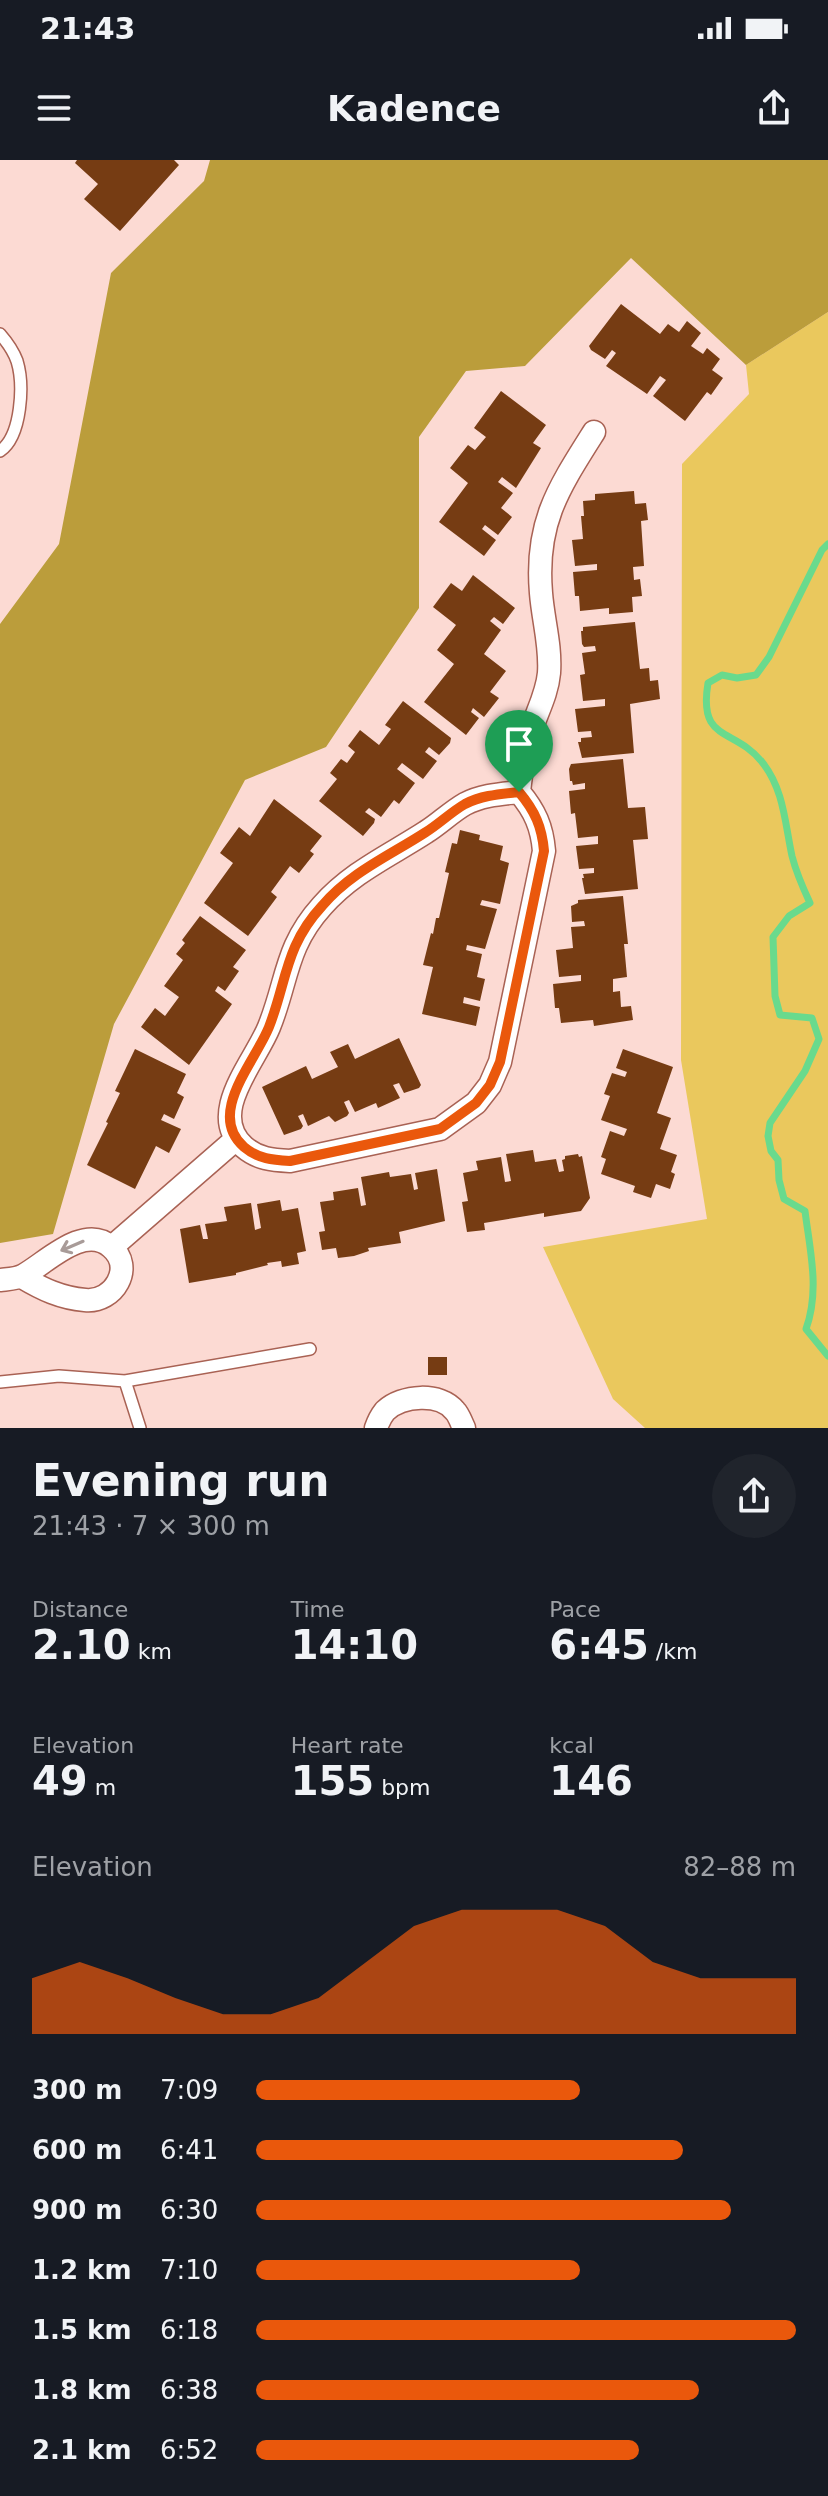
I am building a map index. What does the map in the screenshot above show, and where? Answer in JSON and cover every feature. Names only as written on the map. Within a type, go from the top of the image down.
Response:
[{"type":"street","points":[[519,792],[529,735],[544,698],[548,677],[550,654],[541,594],[542,535],[549,509],[563,480],[594,432]]},
{"type":"street","points":[[519,792],[532,807],[542,829],[544,851],[500,1062],[490,1085],[476,1103],[440,1129],[290,1161],[270,1160],[252,1154],[235,1140],[230,1126],[230,1108],[238,1085],[270,1026],[293,947],[320,907],[342,884],[368,865],[427,832],[466,803],[490,795],[519,792]]},
{"type":"street","points":[[112,1247],[235,1140]]},
{"type":"street","points":[[87,1240],[112,1247],[120,1264],[121,1280],[112,1292],[100,1299],[86,1301],[49,1293],[11,1278],[73,1244],[87,1240]]},
{"type":"street","points":[[376,1428],[386,1410],[411,1399],[424,1398],[438,1399],[449,1405],[464,1428]]},
{"type":"lane","points":[[0,334],[12,349],[18,364],[20,394],[18,418],[12,436],[0,451]]},
{"type":"lane","points":[[0,1382],[59,1376],[125,1381],[310,1349]]},
{"type":"lane","points":[[125,1381],[140,1428]]},
{"type":"shaded area","points":[[210,160],[828,160],[828,312],[746,365],[631,258],[525,366],[466,371],[419,437],[419,608],[326,747],[245,780],[114,1024],[53,1234],[0,1243],[0,624],[59,544],[111,273],[204,181]]},
{"type":"shaded area","points":[[828,312],[828,1428],[645,1428],[613,1399],[543,1247],[707,1219],[681,1060],[682,464],[749,394],[746,365]]},
{"type":"building","points":[[77,160],[174,160],[179,165],[120,231],[84,199],[98,184],[75,163]]},
{"type":"building","points":[[621,304],[660,334],[668,324],[679,332],[687,321],[701,333],[691,346],[703,354],[707,348],[720,359],[712,370],[723,378],[711,395],[707,392],[685,421],[653,396],[666,380],[660,376],[647,394],[606,366],[616,353],[612,350],[605,359],[591,350],[589,346]]},
{"type":"building","points":[[501,391],[546,425],[533,443],[541,448],[516,488],[502,477],[498,482],[513,493],[501,508],[512,517],[498,535],[485,525],[482,529],[496,540],[484,556],[439,522],[468,483],[450,468],[468,445],[475,450],[486,437],[474,428]]},
{"type":"building","points":[[634,491],[635,504],[646,503],[648,520],[641,521],[644,566],[633,567],[634,580],[640,579],[642,596],[632,597],[633,612],[609,614],[609,608],[580,611],[573,572],[597,570],[597,564],[575,566],[572,540],[583,539],[583,501],[595,500],[595,494]]},
{"type":"building","points":[[473,575],[515,608],[503,624],[494,617],[490,621],[501,630],[484,654],[506,671],[490,692],[499,698],[484,717],[473,708],[471,712],[479,718],[466,735],[424,702],[454,664],[437,650],[456,625],[433,607],[451,583],[462,591]]},
{"type":"building","points":[[635,622],[640,669],[649,668],[650,681],[658,680],[660,699],[630,704],[634,753],[582,758],[578,742],[581,738],[592,737],[591,731],[578,732],[575,709],[605,706],[605,699],[583,701],[580,675],[585,674],[582,653],[596,651],[595,646],[584,647],[581,631],[583,627]]},
{"type":"building","points":[[403,701],[451,738],[450,743],[439,755],[429,747],[425,752],[437,761],[423,779],[402,763],[397,769],[415,783],[399,804],[394,800],[381,817],[369,808],[365,812],[375,819],[363,836],[319,801],[337,779],[330,773],[341,759],[347,763],[355,752],[348,746],[360,730],[379,745],[391,729],[385,725]]},
{"type":"building","points":[[623,759],[628,808],[645,807],[648,839],[633,840],[638,889],[585,894],[583,874],[594,873],[594,868],[579,869],[576,846],[598,844],[598,836],[578,838],[569,791],[585,789],[585,783],[573,785],[569,769],[571,764]]},
{"type":"building","points":[[274,799],[322,836],[310,851],[314,854],[299,873],[290,866],[271,892],[277,897],[248,936],[204,903],[233,863],[220,853],[239,827],[250,836]]},
{"type":"building","points":[[460,830],[480,835],[479,840],[503,846],[500,860],[509,863],[500,904],[482,900],[480,905],[497,909],[485,949],[467,945],[466,950],[482,954],[477,977],[485,979],[480,1001],[464,997],[463,1003],[480,1007],[476,1026],[422,1014],[433,967],[423,965],[436,918],[439,918],[452,843],[457,844]]},
{"type":"building","points":[[623,896],[628,944],[624,944],[627,977],[613,979],[613,992],[620,991],[621,1007],[631,1006],[633,1020],[594,1026],[593,1020],[561,1023],[559,1008],[555,1008],[553,984],[581,981],[581,975],[559,977],[556,950],[573,948],[571,927],[585,926],[584,921],[572,922],[571,906],[578,900]]},
{"type":"building","points":[[200,916],[246,950],[233,967],[239,971],[225,991],[218,986],[215,991],[232,1004],[189,1065],[141,1027],[155,1008],[165,1016],[179,997],[164,986],[183,960],[176,954],[185,943],[182,940]]},
{"type":"building","points":[[399,1038],[421,1085],[419,1088],[404,1093],[399,1083],[393,1085],[400,1098],[378,1108],[376,1103],[355,1112],[349,1100],[344,1102],[349,1113],[335,1122],[329,1116],[308,1126],[303,1114],[298,1116],[303,1126],[301,1129],[284,1135],[262,1087],[306,1066],[312,1079],[338,1067],[330,1052],[348,1044],[355,1059]]},
{"type":"building","points":[[135,1049],[186,1074],[177,1093],[184,1097],[174,1119],[164,1114],[161,1120],[181,1129],[169,1153],[156,1146],[135,1189],[87,1165],[108,1123],[120,1093],[115,1091]]},
{"type":"building","points":[[623,1049],[673,1067],[657,1113],[671,1118],[660,1149],[677,1155],[671,1172],[675,1174],[670,1189],[656,1184],[651,1198],[633,1192],[635,1186],[601,1174],[606,1159],[601,1157],[610,1131],[624,1136],[627,1129],[601,1120],[610,1096],[604,1094],[612,1073],[625,1077],[627,1072],[616,1068]]},
{"type":"building","points":[[533,1150],[535,1162],[556,1159],[559,1172],[564,1171],[562,1160],[565,1156],[582,1156],[590,1198],[581,1211],[544,1217],[544,1213],[484,1223],[485,1230],[467,1232],[462,1202],[468,1201],[463,1173],[478,1170],[476,1161],[501,1157],[505,1182],[511,1181],[506,1154]]},
{"type":"building","points":[[437,1169],[445,1221],[399,1232],[401,1243],[368,1248],[369,1251],[354,1256],[338,1258],[336,1248],[322,1250],[319,1232],[325,1231],[320,1202],[334,1200],[333,1192],[358,1188],[361,1206],[366,1205],[361,1177],[389,1172],[390,1177],[411,1174],[414,1190],[418,1189],[415,1173]]},
{"type":"building","points":[[280,1200],[282,1211],[298,1208],[306,1251],[297,1253],[299,1264],[282,1267],[281,1261],[267,1263],[236,1275],[189,1283],[180,1229],[200,1225],[203,1239],[208,1239],[205,1224],[227,1221],[224,1207],[251,1203],[255,1230],[261,1228],[257,1204]]},
{"type":"building","points":[[428,1357],[447,1357],[447,1375],[428,1375]]},
{"type":"waterway","points":[[828,544],[822,550],[769,657],[756,675],[737,678],[722,675],[708,683],[706,702],[713,725],[751,751],[769,772],[783,807],[794,862],[810,903],[789,916],[773,937],[775,996],[780,1015],[812,1018],[819,1039],[805,1071],[770,1123],[768,1136],[771,1151],[778,1160],[784,1199],[805,1211],[813,1285],[806,1329],[828,1356]]},
{"type":"route","points":[[519,792],[532,807],[542,829],[544,851],[500,1062],[490,1085],[459,1118],[440,1129],[290,1161],[270,1160],[252,1154],[235,1140],[230,1126],[230,1108],[238,1085],[270,1026],[293,947],[320,907],[342,884],[368,865],[427,832],[466,803],[490,795],[519,792]]}]
